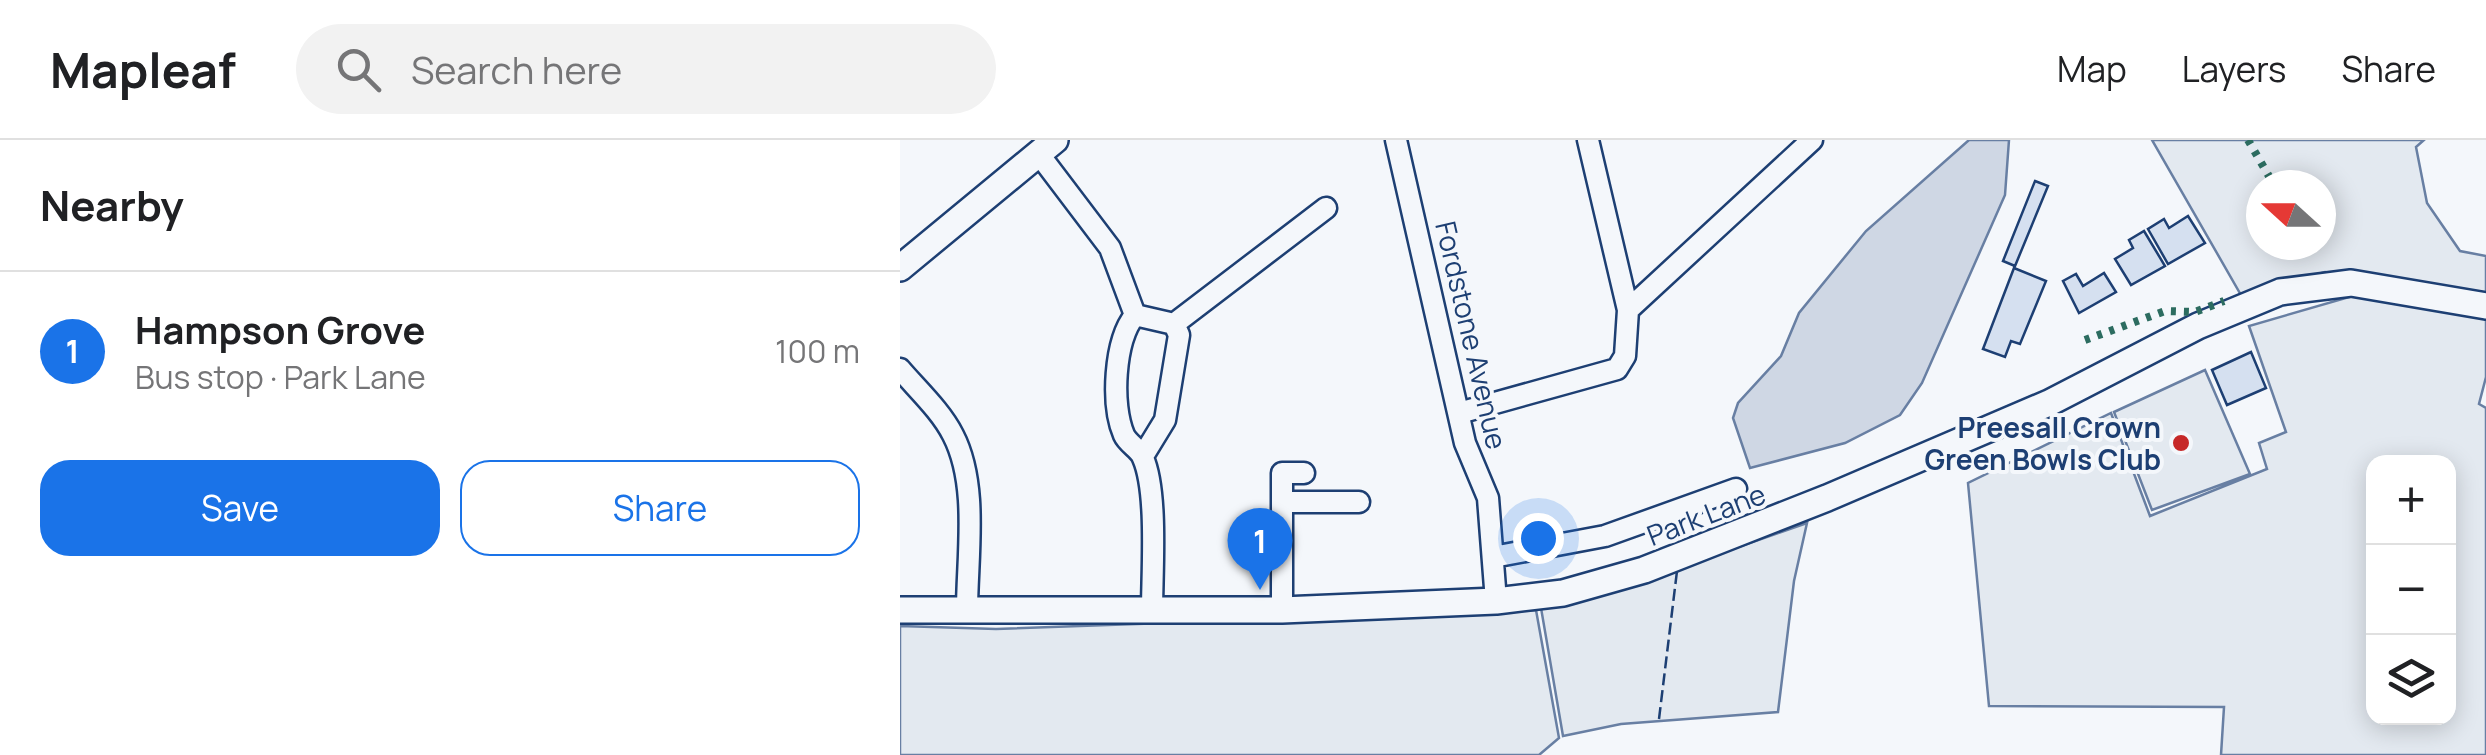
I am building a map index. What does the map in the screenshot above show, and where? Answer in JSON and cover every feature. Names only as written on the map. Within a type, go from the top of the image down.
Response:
[{"type":"main road","points":[[900,268],[1046,147]]},
{"type":"main road","name":"Park Lane","points":[[900,610],[1282,610],[1496,601],[1587,587],[1738,535],[2049,404],[2198,326],[2280,292],[2351,284],[2486,306]]},
{"type":"street","name":"Fordstone Avenue","points":[[1396,140],[1471,463],[1488,498],[1496,601]]},
{"type":"street","points":[[1459,414],[1617,368],[1625,356],[1628,310],[1588,140]]},
{"type":"street","points":[[1628,310],[1812,140]]},
{"type":"street","points":[[1046,147],[1110,248],[1134,316],[1122,342],[1119,398],[1122,433],[1143,456],[1152,514],[1152,611]]},
{"type":"street","points":[[1134,316],[1174,324],[1326,208]]},
{"type":"street","points":[[1143,456],[1165,420],[1171,398],[1178,335],[1174,324]]},
{"type":"street","points":[[900,369],[952,432],[961,454],[967,504],[966,611]]},
{"type":"street","points":[[1282,610],[1282,473],[1304,473]]},
{"type":"street","name":"Park Lane","points":[[1493,557],[1606,536],[1736,489]]},
{"type":"street","points":[[1282,502],[1359,502]]},
{"type":"shaded area","points":[[1969,140],[2009,140],[2005,195],[1922,383],[1900,415],[1845,443],[1750,468],[1733,418],[1738,403],[1781,356],[1799,313],[1866,231]]},
{"type":"shaded area","points":[[2152,140],[2424,140],[2416,147],[2427,203],[2460,251],[2486,256],[2486,297],[2325,272],[2241,295]]},
{"type":"shaded area","points":[[2356,295],[2486,316],[2486,377],[2479,404],[2486,408],[2486,755],[2221,755],[2224,707],[1989,706],[1968,483],[2111,413],[2150,516],[2267,469],[2259,443],[2286,432],[2249,326]]},
{"type":"shaded area","name":"Preesall Crown Green Bowls Club","points":[[2205,370],[2250,474],[2152,510],[2114,412]]},
{"type":"shaded area","points":[[1807,523],[1794,581],[1778,712],[1621,724],[1563,736],[1541,608],[1687,565]]},
{"type":"shaded area","points":[[1536,610],[1559,738],[1539,755],[900,755],[900,626],[996,629]]},
{"type":"building","points":[[2035,181],[2048,186],[2015,266],[2003,261]]},
{"type":"building","points":[[2188,216],[2205,243],[2168,264],[2148,229],[2164,219],[2169,228]]},
{"type":"building","points":[[2144,231],[2165,266],[2131,285],[2115,259],[2133,248],[2129,240]]},
{"type":"building","points":[[2014,268],[2046,281],[2020,344],[2011,341],[2005,357],[1983,349]]},
{"type":"building","points":[[2104,273],[2116,292],[2079,313],[2063,281],[2076,274],[2083,286]]},
{"type":"building","points":[[2251,352],[2266,388],[2227,405],[2212,370]]},
{"type":"hedge","points":[[2248,140],[2265,170]]},
{"type":"hedge","points":[[2085,340],[2165,311],[2195,312],[2224,301]]},
{"type":"fence","points":[[1659,719],[1677,571]]},
{"type":"place","name":"Preesall Crown Green Bowls Club","points":[[2181,443]]},
{"type":"place","name":"Hampson Grove","points":[[1260,590]]}]
